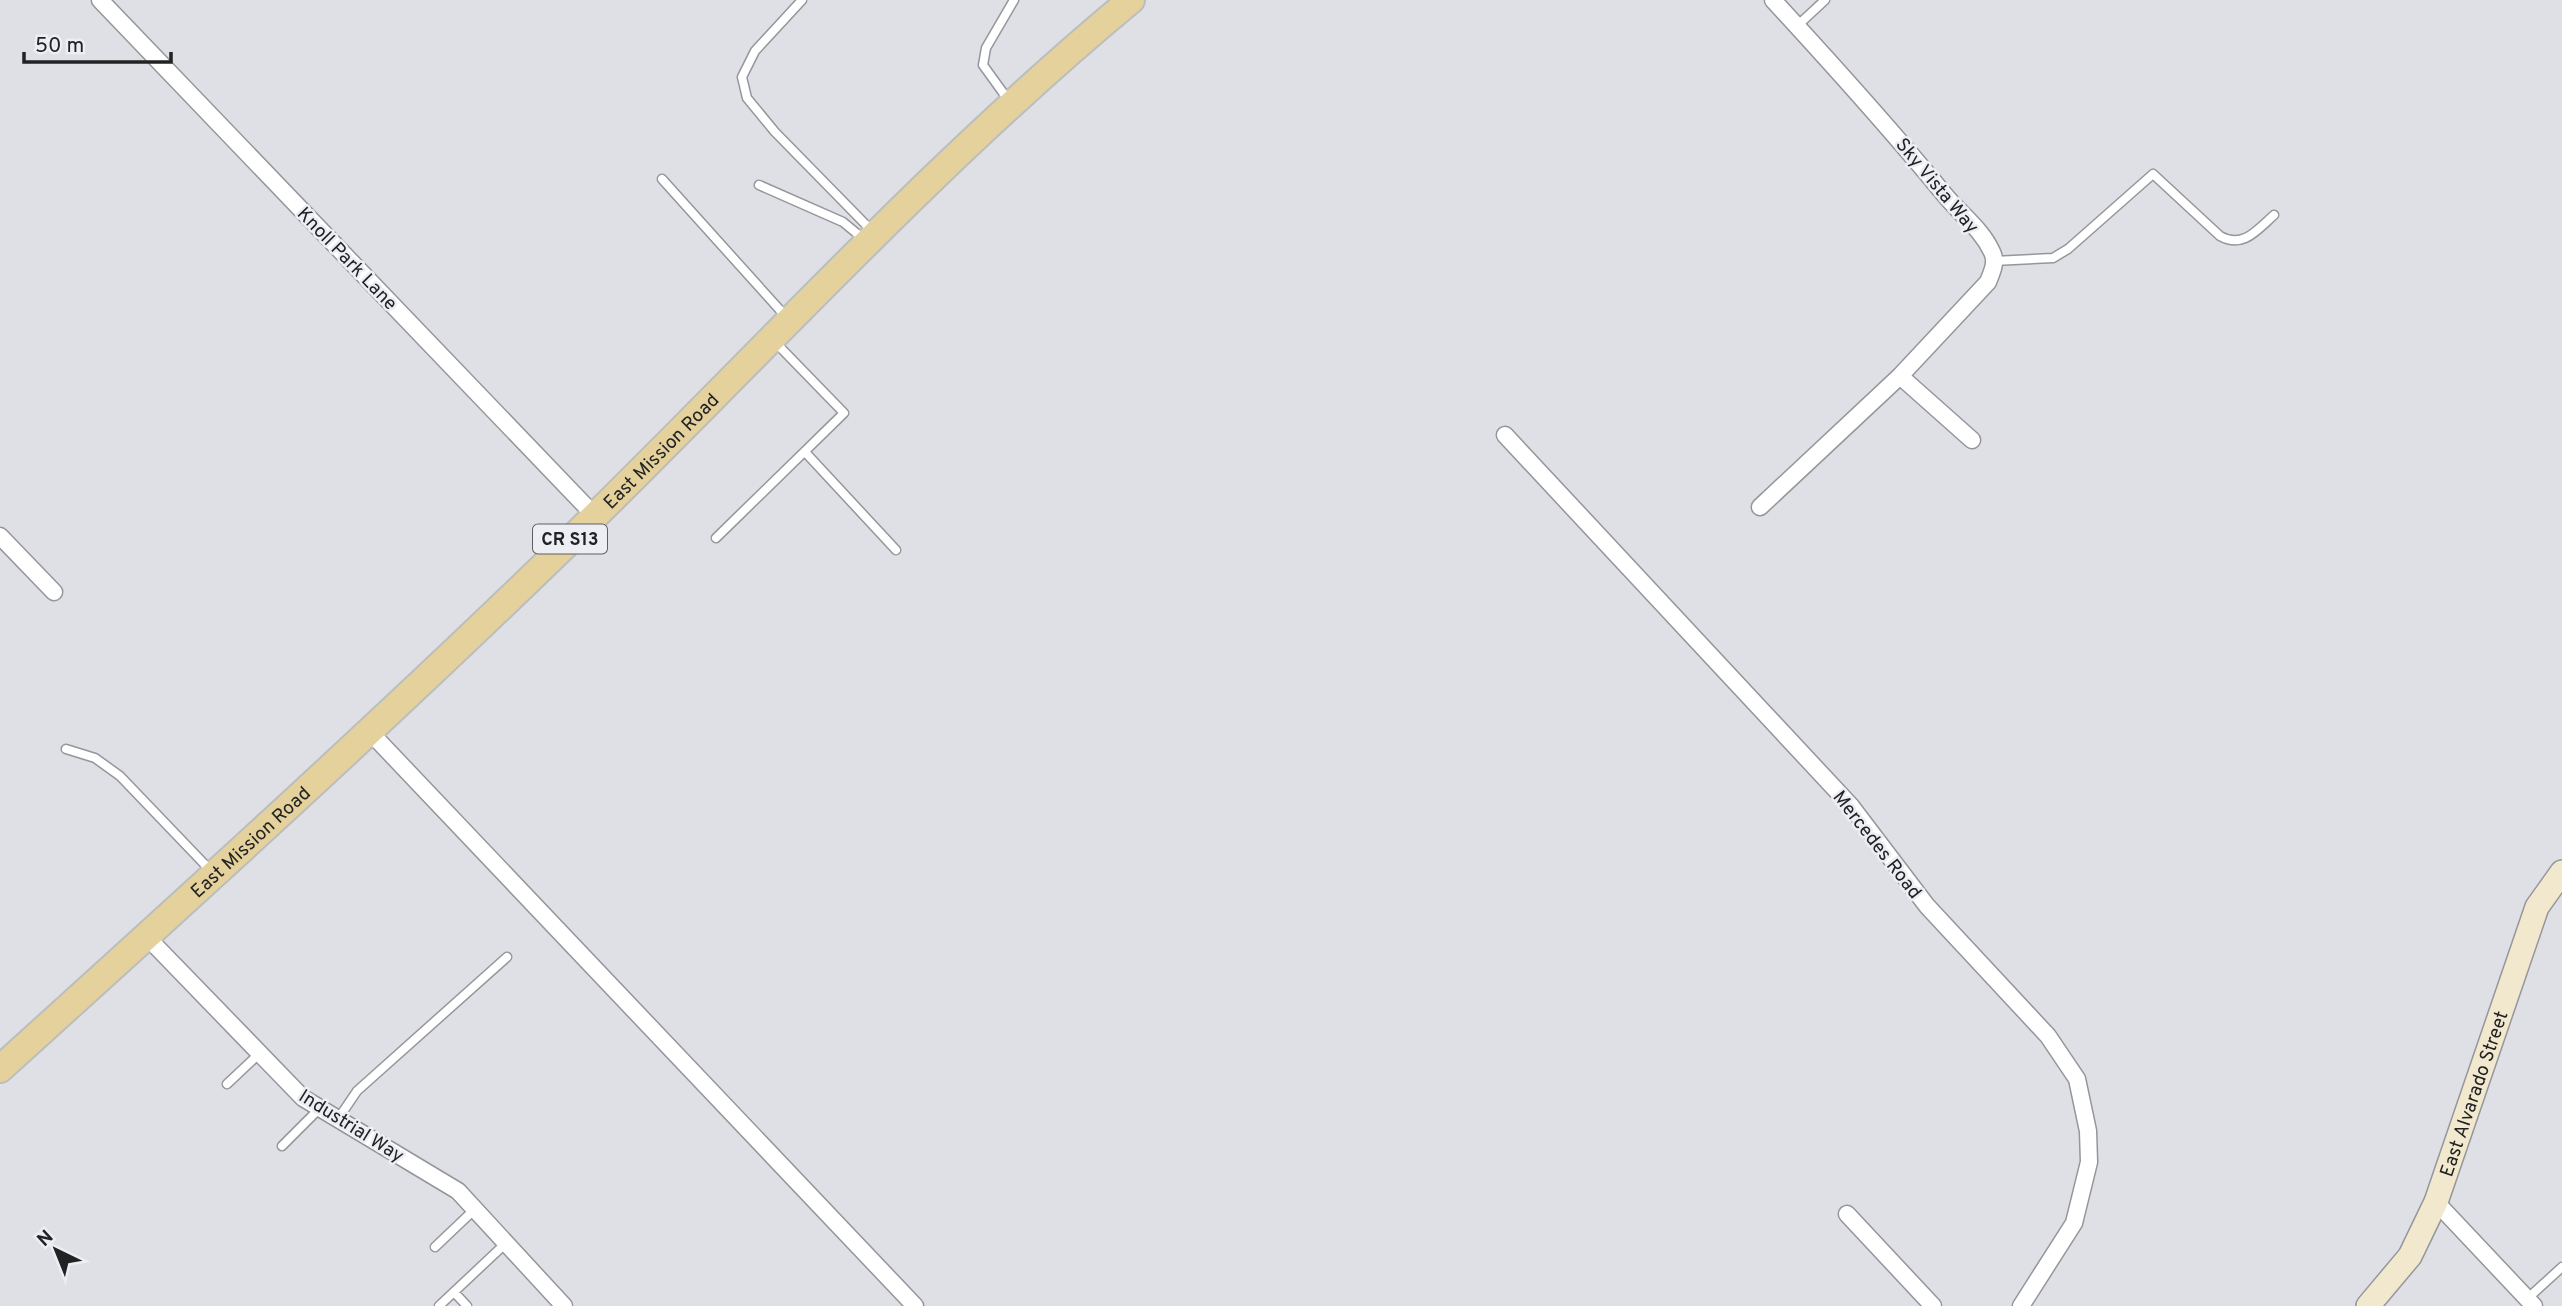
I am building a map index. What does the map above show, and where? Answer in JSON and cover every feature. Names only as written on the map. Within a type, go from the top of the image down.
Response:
[{"type":"main road","name":"East Mission Road","points":[[0,1069],[369,731],[595,516],[1011,103],[1131,0]]},
{"type":"street","name":"Knoll Park Lane","points":[[100,0],[595,516]]},
{"type":"street","name":"Sky Vista Way","points":[[1773,0],[1877,113],[1948,200],[1973,224],[1994,254],[1994,261]]},
{"type":"street","points":[[1760,507],[1900,376],[1988,282],[1994,261]]},
{"type":"street","points":[[1900,376],[1972,440]]},
{"type":"street","name":"Mercedes Road","points":[[1505,435],[1851,806],[1927,906],[2048,1036],[2077,1079],[2088,1131],[2089,1162],[2074,1223],[2021,1306]]},
{"type":"street","points":[[0,536],[54,592]]},
{"type":"street","points":[[369,731],[915,1306]]},
{"type":"street","name":"East Alvarado Street","points":[[2368,1306],[2410,1256],[2437,1202],[2537,907],[2562,872]]},
{"type":"street","name":"Industrial Way","points":[[146,937],[303,1098],[458,1191],[564,1306]]},
{"type":"street","points":[[2437,1202],[2531,1302]]},
{"type":"street","points":[[1847,1214],[1933,1306]]},
{"type":"lane","points":[[802,0],[755,51],[742,77],[747,98],[872,239]]},
{"type":"lane","points":[[1011,103],[983,65],[986,48],[1014,0]]},
{"type":"lane","points":[[1797,26],[1825,0]]},
{"type":"lane","points":[[1994,261],[2053,258],[2068,249],[2153,174],[2229,242],[2246,240],[2274,215]]},
{"type":"lane","points":[[663,180],[844,413],[716,538]]},
{"type":"lane","points":[[759,185],[843,222],[872,239]]},
{"type":"lane","points":[[805,452],[896,550]]},
{"type":"lane","points":[[66,749],[95,758],[120,776],[214,874]]},
{"type":"lane","points":[[338,1119],[357,1091],[507,957]]},
{"type":"lane","points":[[227,1084],[260,1053]]},
{"type":"lane","points":[[282,1146],[320,1108]]},
{"type":"lane","points":[[435,1247],[475,1209]]},
{"type":"lane","points":[[439,1306],[506,1243]]},
{"type":"lane","points":[[2531,1302],[2562,1267]]},
{"type":"lane","points":[[454,1292],[467,1306]]}]
